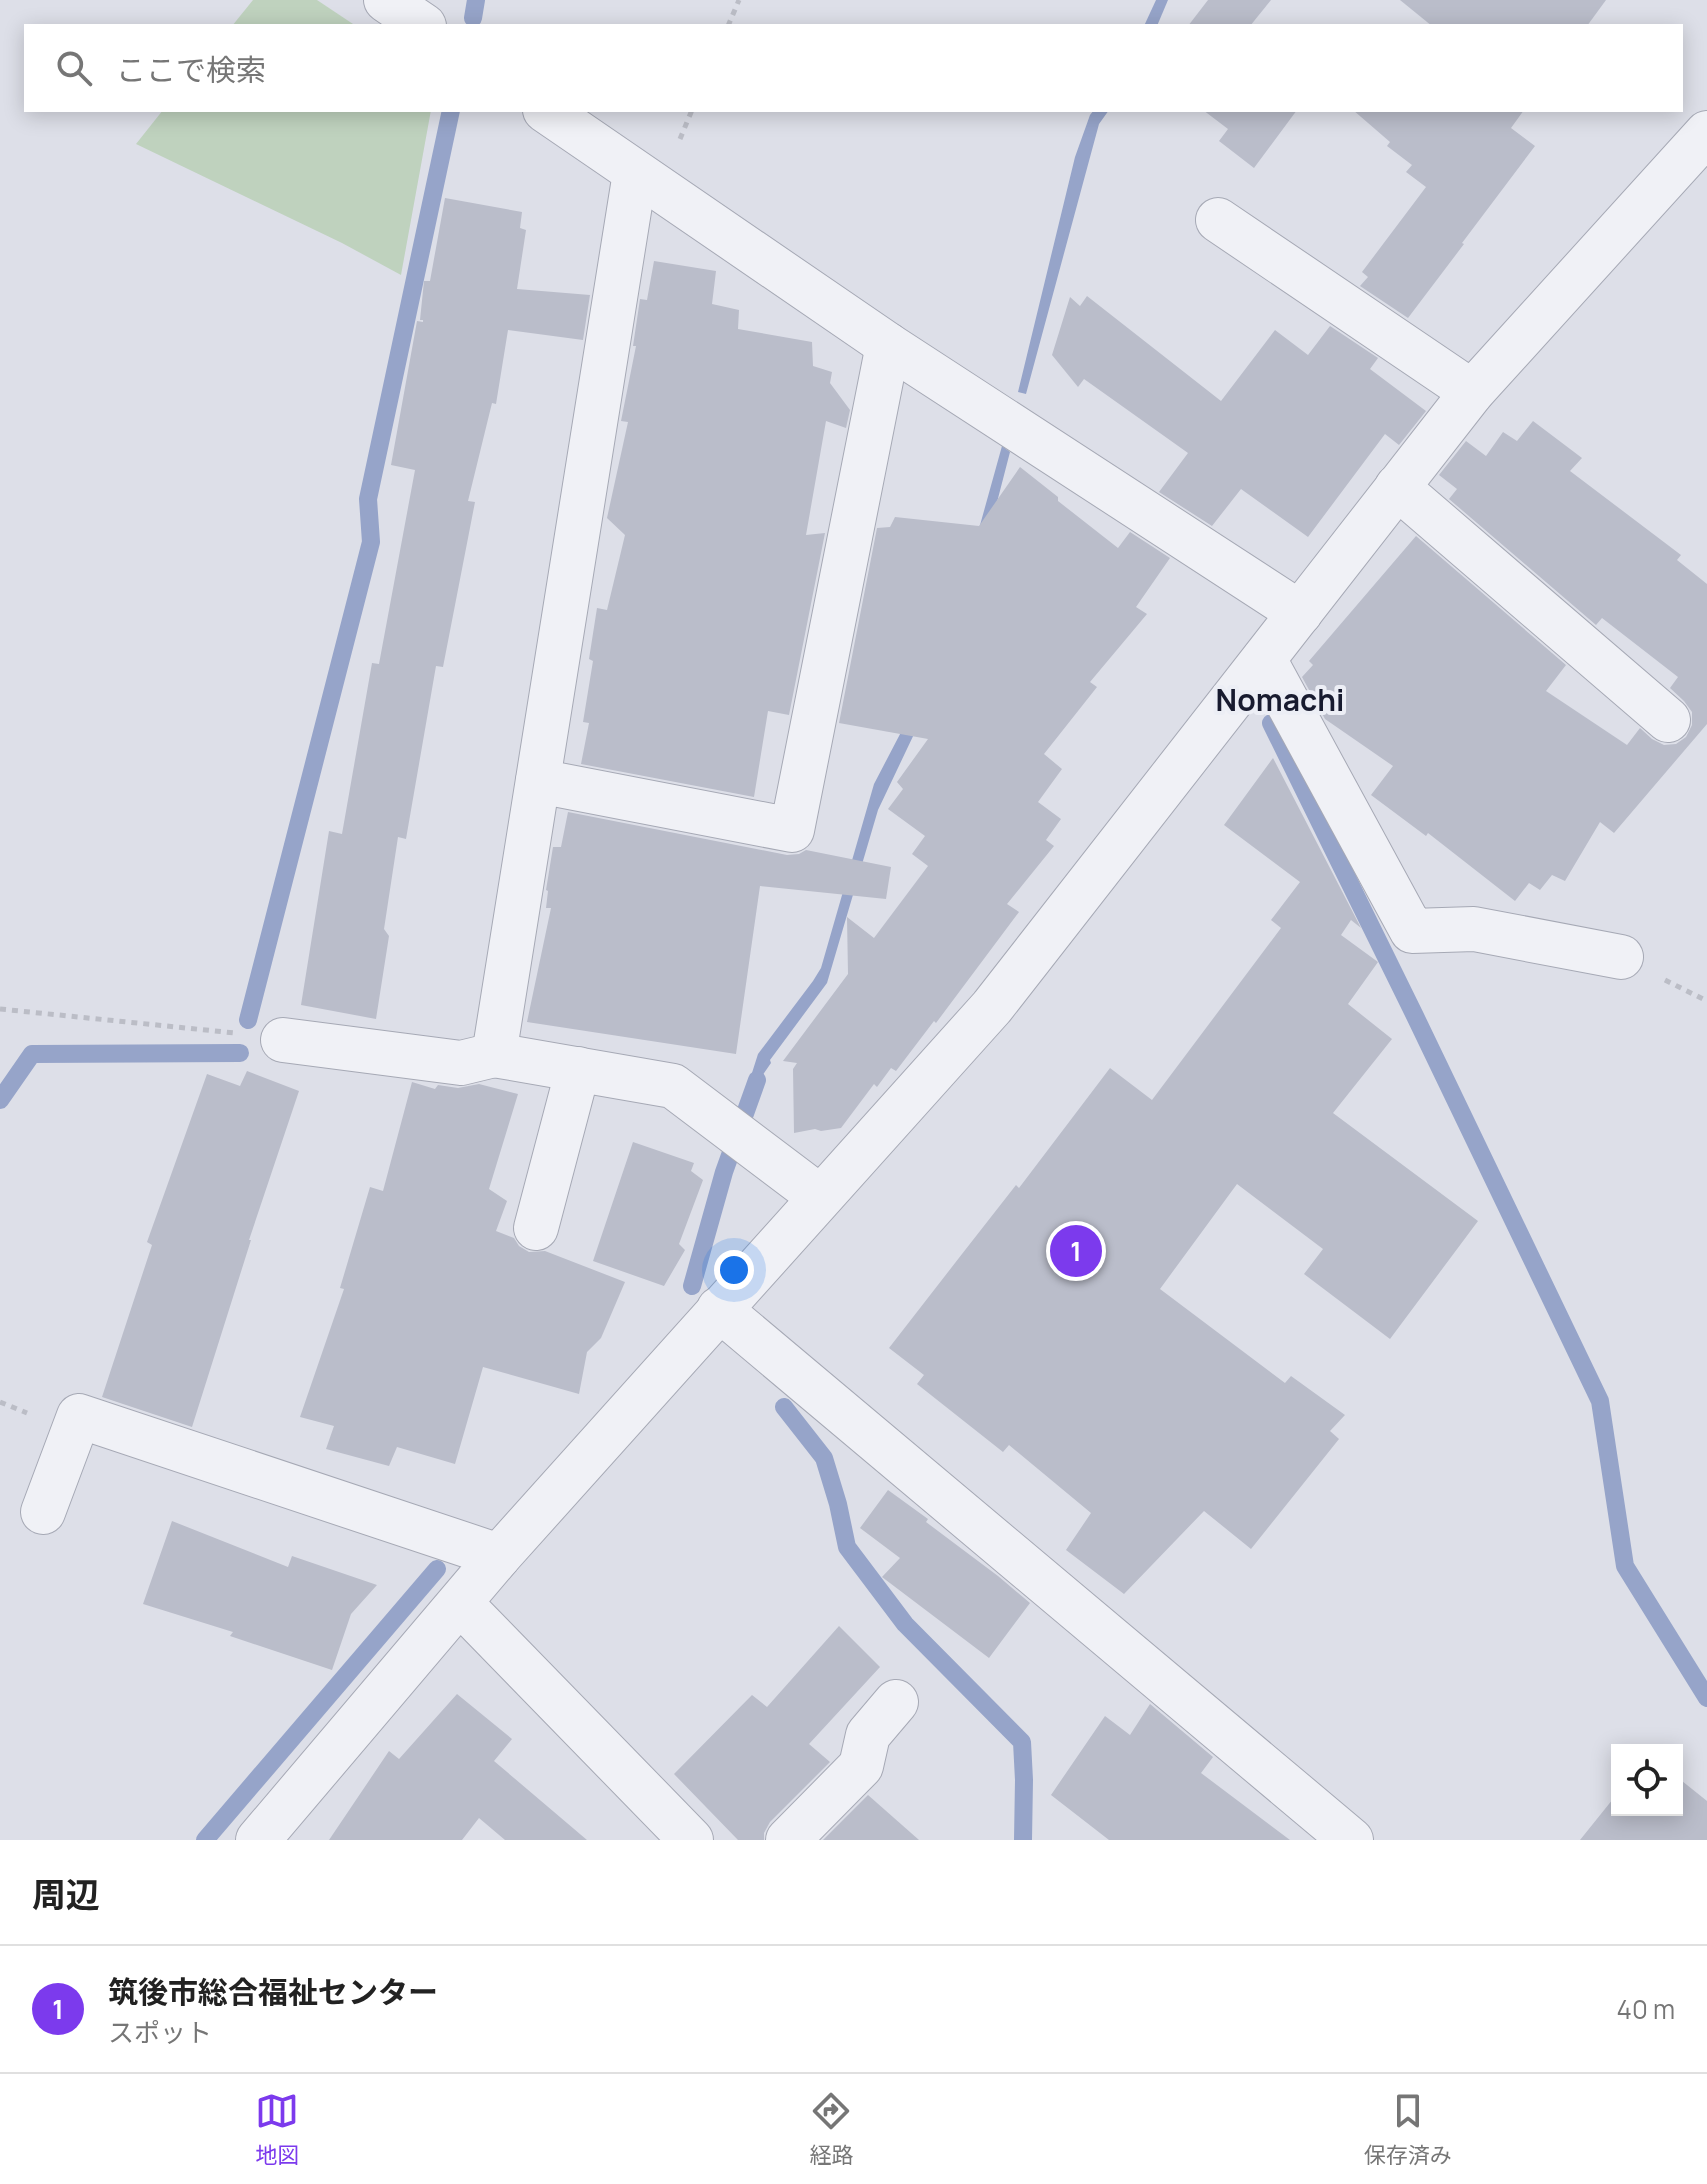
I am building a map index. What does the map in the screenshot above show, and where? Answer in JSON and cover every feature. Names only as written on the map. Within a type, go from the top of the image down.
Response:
[{"type":"street","points":[[386,0],[421,24]]},
{"type":"street","points":[[548,112],[888,345],[1300,613]]},
{"type":"street","points":[[258,1840],[499,1556],[992,1007],[1472,392],[1707,133]]},
{"type":"street","points":[[494,1055],[635,173]]},
{"type":"street","points":[[1218,220],[1472,392]]},
{"type":"street","points":[[538,781],[792,830],[888,345]]},
{"type":"street","points":[[1397,487],[1668,720]]},
{"type":"street","points":[[1264,659],[1412,931],[1474,929],[1621,957]]},
{"type":"street","points":[[283,1040],[461,1063],[494,1055],[673,1086],[820,1197]]},
{"type":"street","points":[[536,1228],[578,1069]]},
{"type":"street","points":[[719,1309],[1350,1840]]},
{"type":"street","points":[[43,1512],[79,1416],[499,1556]]},
{"type":"street","points":[[460,1603],[691,1840]]},
{"type":"street","points":[[788,1840],[861,1766],[868,1735],[896,1702]]},
{"type":"path","points":[[729,24],[739,0]]},
{"type":"path","points":[[0,1009],[185,1026],[283,1040]]},
{"type":"green space","points":[[253,0],[317,0],[353,24],[234,24]]},
{"type":"green space","points":[[161,112],[431,112],[401,275],[342,243],[136,144]]},
{"type":"water","points":[[1156,0],[1168,0],[1158,24],[1145,24]]},
{"type":"water","points":[[1092,112],[1108,112],[1099,124],[1026,394],[1018,392],[1075,157]]},
{"type":"water","points":[[1002,446],[1010,452],[972,599],[944,671],[878,810],[827,983],[770,1060],[757,1098],[749,1102],[744,1098],[758,1054],[821,968],[874,784],[947,644]]},
{"type":"building","points":[[1208,0],[1271,0],[1252,24],[1190,24]]},
{"type":"building","points":[[1400,0],[1606,0],[1588,24],[1430,24]]},
{"type":"building","points":[[1206,112],[1296,112],[1254,168],[1219,141],[1228,129]]},
{"type":"building","points":[[1355,112],[1523,112],[1511,128],[1535,146],[1408,318],[1360,286],[1368,277],[1362,272],[1426,187],[1406,172],[1412,165],[1387,146],[1390,142]]},
{"type":"building","points":[[445,198],[522,212],[520,228],[526,230],[517,289],[590,295],[583,340],[508,330],[496,404],[492,403],[468,501],[475,502],[443,667],[436,666],[406,839],[398,837],[384,929],[389,936],[376,1019],[301,1005],[329,831],[342,834],[372,663],[379,664],[415,470],[391,465],[417,321],[423,322],[420,320],[424,281],[430,281]]},
{"type":"building","points":[[654,261],[716,271],[712,304],[739,310],[738,329],[812,342],[813,366],[832,372],[830,383],[850,410],[846,428],[826,421],[806,535],[825,533],[789,715],[768,711],[754,797],[581,764],[589,723],[583,722],[593,661],[589,659],[597,608],[607,610],[625,535],[607,518],[628,422],[621,421],[636,346],[633,346],[640,299],[647,300]]},
{"type":"building","points":[[1087,296],[1221,401],[1275,330],[1308,355],[1330,326],[1378,358],[1370,369],[1426,411],[1399,445],[1385,434],[1308,537],[1241,489],[1212,526],[1159,492],[1188,453],[1084,379],[1078,387],[1052,355],[1070,297],[1080,306]]},
{"type":"building","points":[[1533,421],[1582,458],[1570,471],[1681,555],[1677,560],[1707,584],[1707,724],[1614,833],[1600,822],[1565,881],[1552,875],[1540,890],[1529,883],[1515,901],[1428,833],[1426,836],[1371,795],[1393,766],[1325,719],[1302,677],[1313,665],[1309,661],[1416,536],[1566,665],[1546,691],[1627,745],[1640,728],[1664,745],[1676,744],[1686,737],[1692,725],[1692,712],[1670,688],[1678,677],[1602,618],[1596,625],[1449,499],[1457,489],[1439,475],[1466,441],[1486,456],[1503,432],[1517,441]]},
{"type":"building","points":[[1020,467],[1118,548],[1130,532],[1170,558],[1136,607],[1147,614],[1090,682],[1097,687],[1044,754],[1062,769],[1038,802],[1061,819],[1046,840],[1054,846],[1007,904],[1019,912],[936,1023],[934,1021],[896,1071],[891,1068],[877,1087],[874,1084],[841,1128],[794,1133],[793,1069],[797,1063],[783,1061],[848,974],[847,917],[874,938],[928,866],[912,854],[925,836],[888,809],[903,789],[897,782],[928,739],[839,723],[877,528],[890,527],[895,517],[979,526]]},
{"type":"building","points":[[1273,758],[1361,928],[1351,920],[1341,935],[1378,962],[1348,1004],[1392,1039],[1333,1113],[1478,1221],[1390,1339],[1304,1274],[1323,1249],[1237,1184],[1160,1289],[1285,1383],[1291,1376],[1345,1415],[1330,1431],[1339,1439],[1251,1549],[1204,1511],[1124,1594],[1066,1550],[1091,1513],[1009,1445],[1003,1452],[917,1384],[924,1375],[889,1348],[1016,1185],[1019,1188],[1110,1068],[1152,1100],[1281,928],[1271,920],[1300,882],[1224,825]]},
{"type":"building","points":[[568,812],[787,855],[806,850],[891,867],[886,899],[760,886],[736,1054],[527,1022],[551,908],[546,908],[546,890],[553,847],[561,847]]},
{"type":"building","points":[[247,1071],[299,1091],[249,1240],[192,1427],[102,1397],[152,1245],[147,1242],[207,1074],[240,1086]]},
{"type":"building","points":[[412,1082],[435,1089],[438,1085],[458,1088],[479,1084],[518,1094],[489,1189],[507,1201],[496,1231],[514,1238],[519,1246],[529,1252],[545,1251],[625,1282],[601,1338],[587,1352],[579,1394],[483,1367],[455,1464],[397,1447],[389,1466],[326,1449],[334,1426],[300,1417],[344,1289],[340,1288],[370,1187],[383,1191]]},
{"type":"building","points":[[633,1142],[694,1163],[691,1171],[703,1180],[679,1244],[685,1250],[664,1286],[593,1261]]},
{"type":"building","points":[[888,1490],[1030,1603],[989,1658],[882,1577],[900,1558],[860,1528]]},
{"type":"building","points":[[172,1521],[288,1567],[292,1556],[377,1585],[351,1614],[332,1670],[230,1636],[233,1632],[143,1604]]},
{"type":"building","points":[[839,1626],[880,1667],[809,1744],[830,1762],[770,1822],[764,1840],[738,1840],[674,1774],[752,1695],[767,1707]]},
{"type":"building","points":[[457,1694],[512,1739],[494,1761],[587,1840],[505,1840],[479,1818],[462,1840],[329,1840],[389,1751],[399,1759]]},
{"type":"building","points":[[1150,1704],[1213,1757],[1201,1773],[1290,1840],[1109,1840],[1051,1795],[1105,1716],[1130,1735]]},
{"type":"building","points":[[1683,1782],[1707,1801],[1707,1840],[1580,1840],[1611,1801],[1611,1816],[1683,1816]]},
{"type":"building","points":[[868,1795],[919,1840],[823,1840]]},
{"type":"waterway","points":[[473,18],[476,0]]},
{"type":"waterway","points":[[248,1020],[371,542],[368,499],[451,112]]},
{"type":"waterway","points":[[1271,723],[1600,1401],[1625,1566],[1707,1698]]},
{"type":"waterway","points":[[0,1100],[32,1054],[240,1053]]},
{"type":"waterway","points":[[692,1286],[724,1172],[757,1080]]},
{"type":"waterway","points":[[784,1407],[824,1458],[847,1547],[905,1624],[1022,1742],[1023,1840]]},
{"type":"waterway","points":[[205,1840],[437,1569]]},
{"type":"place","name":"筑後市総合福祉センター","points":[[1076,1251]]},
{"type":"district","name":"Nomachi","points":[[1280,701]]}]
